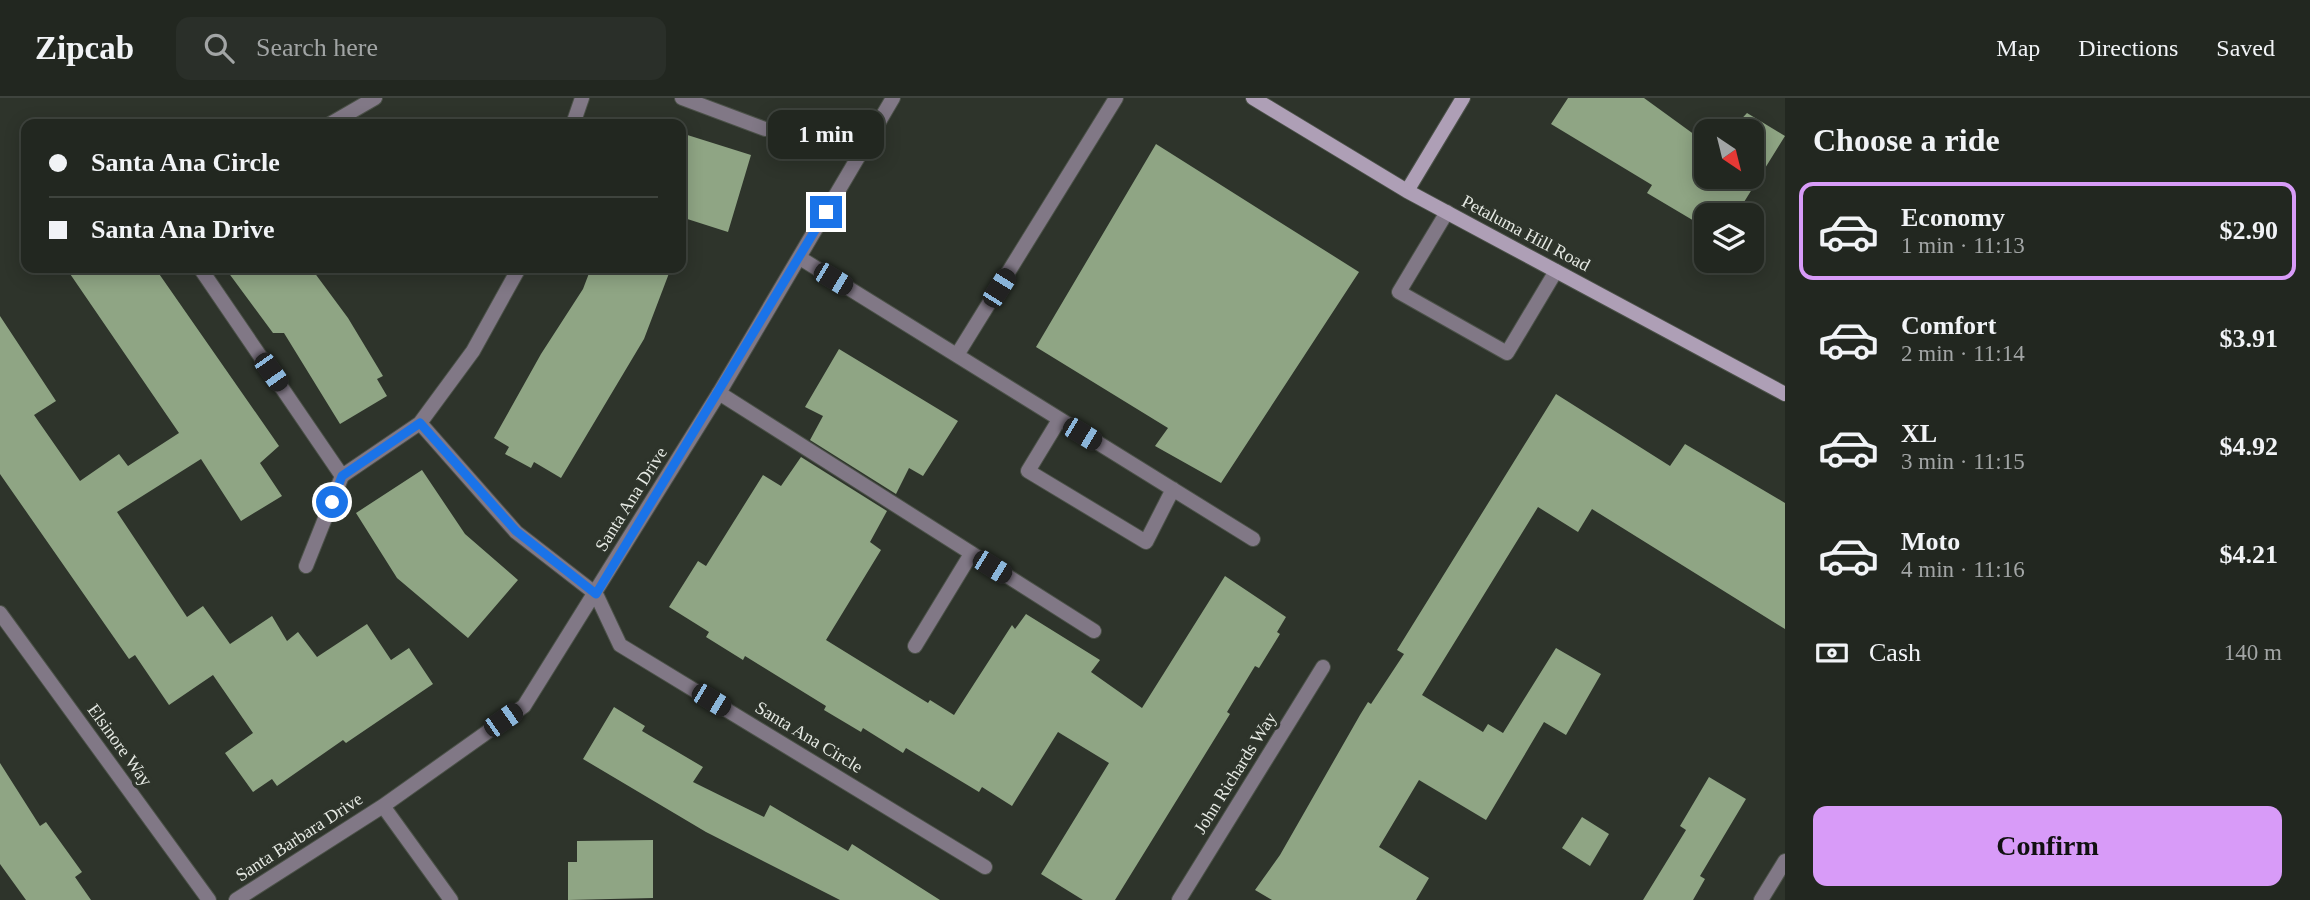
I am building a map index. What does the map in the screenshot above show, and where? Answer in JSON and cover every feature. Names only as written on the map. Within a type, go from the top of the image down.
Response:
[{"type":"main road","name":"Petaluma Hill Road","points":[[1253,98],[1407,191],[1785,394]]},
{"type":"main road","points":[[1407,191],[1463,98]]},
{"type":"street","points":[[339,119],[375,98]]},
{"type":"street","points":[[575,119],[582,98]]},
{"type":"street","points":[[682,98],[765,130]]},
{"type":"street","name":"Santa Ana Drive","points":[[383,806],[524,706],[719,393],[893,98]]},
{"type":"street","points":[[957,355],[1116,98]]},
{"type":"street","points":[[1447,212],[1399,292],[1507,353],[1556,271]]},
{"type":"street","points":[[800,258],[1253,539]]},
{"type":"street","points":[[203,273],[342,476]]},
{"type":"street","points":[[306,566],[342,476],[420,423],[473,351],[516,273]]},
{"type":"street","points":[[719,393],[1094,631]]},
{"type":"street","points":[[1059,421],[1028,471],[1146,542],[1173,489]]},
{"type":"street","name":"Santa Ana Circle","points":[[420,423],[516,531],[596,594],[620,645],[985,867]]},
{"type":"street","points":[[915,646],[971,554]]},
{"type":"street","name":"Elsinore Way","points":[[0,613],[209,900]]},
{"type":"street","name":"John Richards Way","points":[[1179,900],[1323,667]]},
{"type":"street","points":[[383,806],[451,900]]},
{"type":"street","name":"Santa Barbara Drive","points":[[236,900],[383,806]]},
{"type":"street","points":[[1761,900],[1785,861]]},
{"type":"building","points":[[1568,98],[1644,98],[1694,134],[1694,189],[1752,189],[1743,203],[1694,203],[1694,221],[1647,193],[1652,185],[1551,124]]},
{"type":"building","points":[[1747,113],[1757,119],[1741,119]]},
{"type":"building","points":[[1764,123],[1785,136],[1764,170]]},
{"type":"building","points":[[686,135],[751,155],[728,232],[686,219]]},
{"type":"building","points":[[1156,144],[1359,272],[1221,483],[1155,446],[1168,428],[1036,347]]},
{"type":"building","points":[[69,273],[158,273],[279,446],[260,463],[282,496],[241,521],[201,459],[117,512],[187,617],[203,606],[230,644],[272,616],[287,641],[298,632],[317,657],[367,624],[391,660],[409,648],[433,684],[346,743],[343,740],[277,786],[272,779],[253,792],[225,753],[253,733],[213,675],[169,705],[135,655],[129,659],[0,474],[0,316],[56,401],[34,415],[80,481],[119,454],[128,466],[179,433]]},
{"type":"building","points":[[229,273],[315,273],[348,318],[383,376],[377,379],[387,396],[340,424],[284,333],[273,333]]},
{"type":"building","points":[[589,273],[669,273],[644,339],[561,478],[534,462],[531,468],[505,454],[509,447],[494,438],[541,354],[583,289]]},
{"type":"building","points":[[839,349],[958,421],[923,476],[909,468],[896,494],[810,440],[823,416],[805,407]]},
{"type":"building","points":[[1556,394],[1670,466],[1685,444],[1785,503],[1785,629],[1592,509],[1578,532],[1538,507],[1422,695],[1483,732],[1488,724],[1503,733],[1556,648],[1601,674],[1566,735],[1544,722],[1486,820],[1419,780],[1379,847],[1429,878],[1416,900],[1272,900],[1255,890],[1280,855],[1368,702],[1371,704],[1404,654],[1397,650]]},
{"type":"building","points":[[801,457],[887,511],[870,542],[881,550],[826,640],[928,703],[930,700],[954,715],[1012,625],[1015,629],[1026,614],[1100,660],[1091,672],[1142,708],[1225,576],[1286,617],[1277,632],[1280,634],[1259,668],[1255,666],[1227,712],[1230,714],[1115,900],[1083,900],[1041,874],[1109,763],[1058,732],[1012,806],[982,787],[979,792],[906,748],[903,753],[863,728],[861,732],[824,710],[826,706],[745,656],[743,660],[706,637],[709,632],[669,607],[698,561],[706,566],[763,475],[781,486]]},
{"type":"building","points":[[422,470],[465,534],[518,580],[468,638],[397,578],[356,513]]},
{"type":"building","points":[[614,707],[645,726],[642,731],[703,767],[693,782],[764,817],[770,805],[848,851],[852,844],[940,900],[840,900],[706,832],[583,759]]},
{"type":"building","points":[[0,763],[40,826],[46,822],[82,872],[75,877],[91,900],[26,900],[0,864]]},
{"type":"building","points":[[1709,777],[1746,799],[1700,876],[1705,879],[1693,900],[1643,900],[1686,830],[1680,826]]},
{"type":"building","points":[[1582,817],[1609,834],[1590,866],[1562,848]]},
{"type":"building","points":[[653,840],[653,898],[568,900],[568,862],[577,862],[577,841]]},
{"type":"route","points":[[332,502],[342,476],[420,423],[516,531],[596,594],[826,212]]}]
